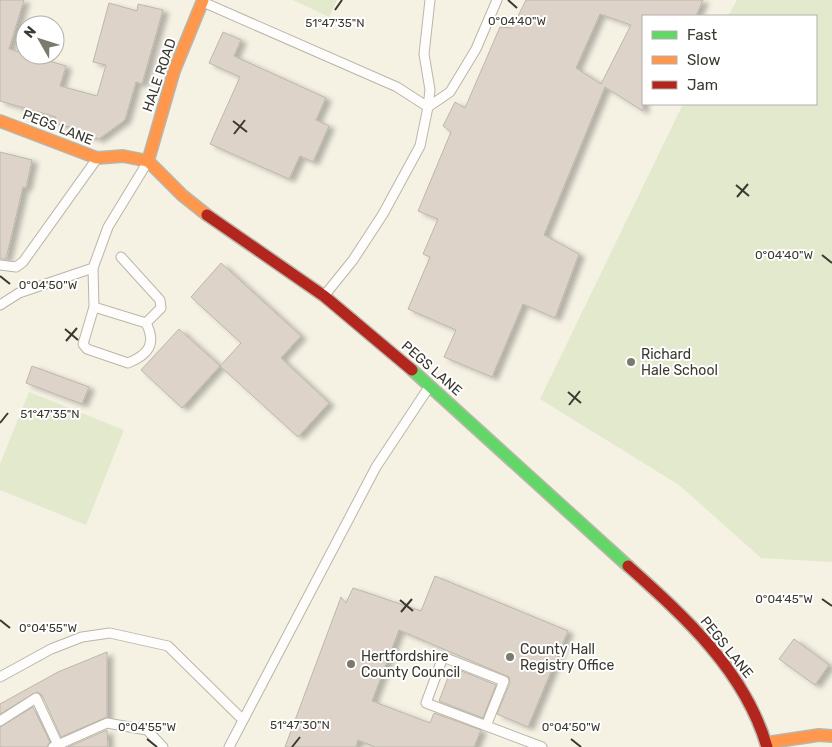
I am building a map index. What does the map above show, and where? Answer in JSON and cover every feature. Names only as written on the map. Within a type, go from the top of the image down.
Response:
[{"type":"main road","name":"HALE ROAD","points":[[148,161],[174,71],[201,1]]},
{"type":"main road","name":"PEGS LANE","points":[[0,121],[97,158],[123,156],[148,161],[182,195],[212,219],[324,296],[430,386],[663,597],[706,641],[738,682],[759,719],[767,745]]},
{"type":"main road","points":[[767,745],[819,735],[832,736]]},
{"type":"lane","points":[[324,296],[353,260],[383,214],[420,146],[430,90],[424,54],[430,0]]},
{"type":"lane","points":[[428,107],[450,92],[476,49],[497,0]]},
{"type":"lane","points":[[201,1],[397,87],[428,107]]},
{"type":"lane","points":[[0,265],[16,267],[23,262],[97,158]]},
{"type":"lane","points":[[94,307],[146,323],[151,333],[149,348],[141,358],[128,363],[85,347],[83,344],[94,307],[93,268],[108,227],[148,161]]},
{"type":"lane","points":[[121,257],[160,300],[161,308],[146,323]]},
{"type":"lane","points":[[0,305],[19,293],[93,268]]},
{"type":"lane","points":[[229,747],[242,719],[376,468],[430,386]]},
{"type":"lane","points":[[0,677],[59,646],[82,637],[110,634],[168,646],[242,719]]},
{"type":"lane","points":[[486,726],[504,681],[443,657],[426,703],[486,726],[542,747]]},
{"type":"lane","points":[[0,721],[36,698],[57,746],[107,723],[147,730],[163,747]]},
{"type":"green space","points":[[293,0],[337,0],[329,17]]},
{"type":"green space","points":[[737,0],[832,0],[832,562],[761,558],[679,485],[540,399],[683,105],[817,105],[817,15],[729,15]]},
{"type":"green space","points":[[29,392],[124,430],[86,525],[0,490],[0,464]]},
{"type":"building","points":[[0,0],[24,0],[19,15],[15,15],[15,29],[9,49],[15,51],[15,65],[66,66],[60,86],[97,96],[106,65],[93,62],[109,3],[137,11],[138,4],[163,10],[142,84],[136,82],[125,120],[99,139],[72,131],[73,128],[54,123],[56,117],[0,101]]},
{"type":"building","points":[[526,0],[703,0],[696,15],[642,15],[643,111],[605,87],[544,235],[579,254],[555,318],[523,304],[492,377],[444,357],[456,330],[408,309],[430,257],[423,254],[438,219],[418,211],[451,132],[443,126],[455,102],[465,108],[500,27],[512,28]],"holes":[[[600,14],[631,25],[601,84],[576,68]]]},
{"type":"building","points":[[223,32],[241,40],[234,56],[326,98],[316,120],[329,126],[313,162],[300,156],[289,179],[210,144],[240,77],[209,63]]},
{"type":"building","points":[[0,152],[32,160],[26,188],[23,187],[6,259],[0,259]]},
{"type":"building","points":[[221,263],[301,336],[281,358],[329,403],[298,437],[220,366],[241,343],[191,297]]},
{"type":"building","points":[[179,329],[220,366],[182,408],[141,370]]},
{"type":"building","points":[[32,366],[89,387],[82,404],[26,383]]},
{"type":"building","points":[[435,576],[568,631],[528,727],[497,714],[510,683],[509,677],[399,630],[372,701],[430,723],[434,713],[481,730],[474,747],[375,747],[358,740],[356,747],[285,747],[341,597],[346,603],[353,588],[421,611]]},
{"type":"building","points":[[794,639],[829,665],[815,685],[779,659]]},
{"type":"building","points":[[107,652],[107,717],[61,737],[42,695],[37,692],[0,714],[0,704],[58,672]]},
{"type":"building","points":[[452,667],[496,685],[483,718],[439,701]]},
{"type":"building","points":[[33,707],[50,742],[47,747],[0,747],[0,727]]},
{"type":"building","points":[[107,730],[108,747],[68,747]]},
{"type":"traffic: fast","points":[[412,370],[628,566]]},
{"type":"traffic: slow","points":[[148,161],[174,71],[203,0]]},
{"type":"traffic: slow","points":[[0,121],[97,158],[123,156],[148,161],[182,195],[207,215]]},
{"type":"traffic: slow","points":[[766,743],[819,735],[832,736]]},
{"type":"traffic: jam","points":[[207,215],[324,296],[412,370]]},
{"type":"traffic: jam","points":[[628,566],[671,605],[711,647],[744,694],[757,719],[767,747]]},
{"type":"place","name":"Richard Hale School","points":[[631,362]]},
{"type":"place","name":"County Hall Registry Office","points":[[510,657]]},
{"type":"place","name":"Hertfordshire County Council","points":[[351,664]]}]
